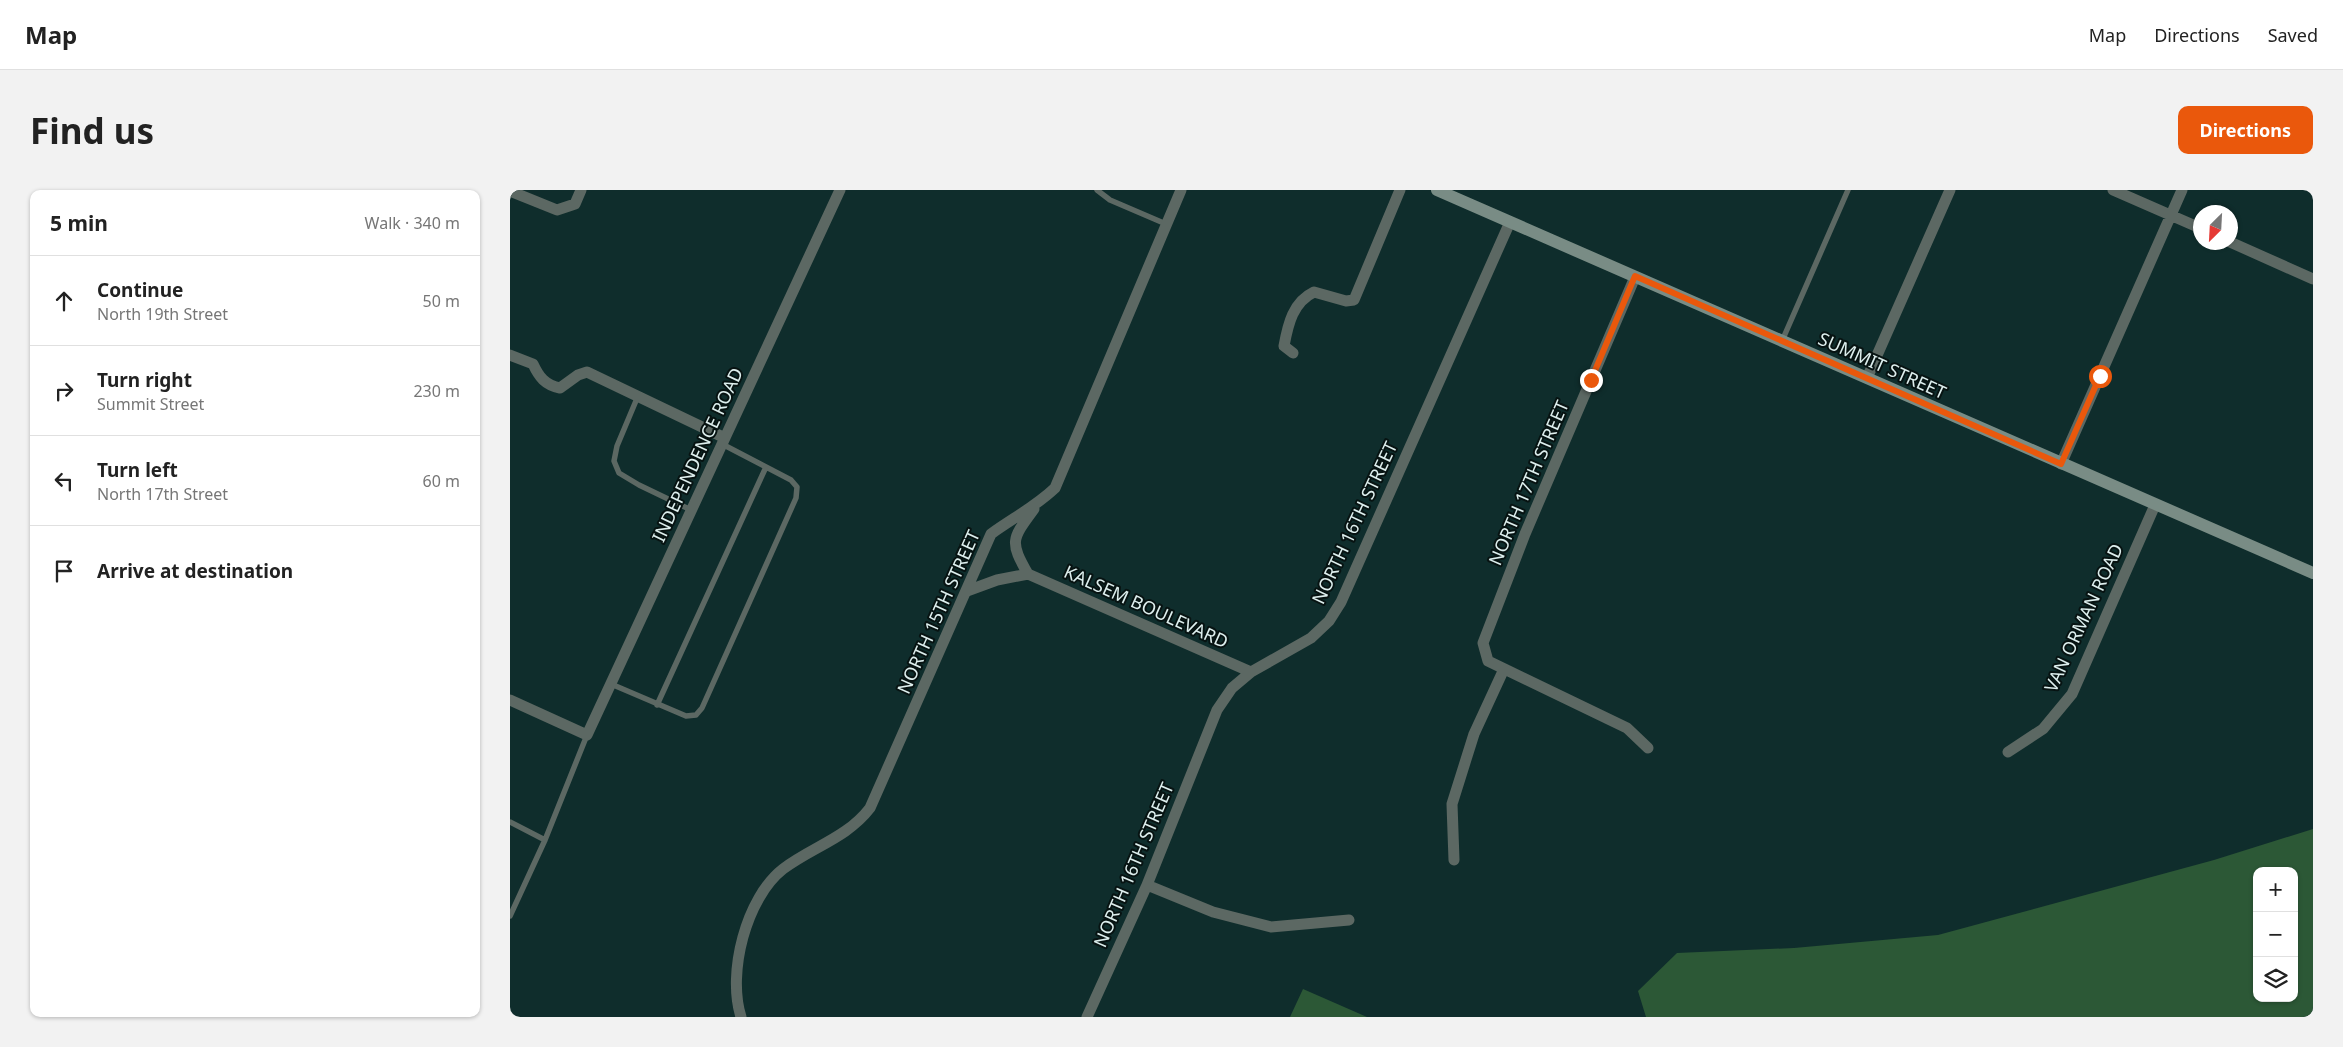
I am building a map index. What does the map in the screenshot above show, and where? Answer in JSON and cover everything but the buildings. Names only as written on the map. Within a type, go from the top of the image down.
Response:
[{"type":"main road","name":"SUMMIT STREET","points":[[1437,190],[2313,573]]},
{"type":"street","points":[[510,191],[557,210],[575,204],[580,190]]},
{"type":"street","name":"INDEPENDENCE ROAD","points":[[587,735],[840,190]]},
{"type":"street","name":"NORTH 15TH STREET","points":[[741,1017],[735,982],[740,952],[748,926],[763,892],[782,870],[840,837],[860,822],[870,808],[991,534],[1014,517],[1036,506],[1055,488],[1181,190]]},
{"type":"street","points":[[1294,353],[1284,346],[1287,330],[1295,308],[1304,297],[1314,292],[1346,301],[1354,300],[1400,190]]},
{"type":"street","points":[[1867,378],[1950,190]]},
{"type":"street","points":[[2113,190],[2193,225]]},
{"type":"street","points":[[2061,464],[2182,190]]},
{"type":"street","name":"NORTH 16TH STREET","points":[[1088,1017],[1147,885],[1217,710],[1232,688],[1251,672],[1311,638],[1329,621],[1341,602],[1510,222]]},
{"type":"street","points":[[2238,246],[2313,279]]},
{"type":"street","name":"NORTH 17TH STREET","points":[[1635,276],[1525,534],[1483,644],[1488,661],[1627,728],[1648,748]]},
{"type":"street","points":[[510,355],[533,364],[540,378],[550,386],[560,388],[578,375],[587,372],[638,396],[724,441]]},
{"type":"street","name":"VAN ORMAN ROAD","points":[[2008,752],[2042,729],[2072,694],[2154,505]]},
{"type":"street","points":[[967,591],[997,580],[1028,574],[1015,551],[1016,533],[1036,506]]},
{"type":"street","name":"KALSEM BOULEVARD","points":[[1028,574],[1251,672]]},
{"type":"street","points":[[1454,860],[1452,804],[1474,734],[1504,669]]},
{"type":"street","points":[[510,700],[587,735]]},
{"type":"street","points":[[1147,885],[1213,912],[1271,927],[1349,920]]},
{"type":"lane","points":[[1097,190],[1110,200],[1166,224]]},
{"type":"lane","points":[[1782,341],[1848,190]]},
{"type":"lane","points":[[638,396],[617,446],[614,461],[619,473],[639,485],[691,510]]},
{"type":"lane","points":[[611,684],[686,716],[696,716],[702,708],[796,498],[797,487],[791,480],[724,441]]},
{"type":"lane","points":[[657,705],[766,467]]},
{"type":"lane","points":[[510,916],[545,840],[587,735]]},
{"type":"lane","points":[[510,822],[545,840]]},
{"type":"green space","points":[[2313,829],[2313,1017],[1646,1017],[1638,991],[1677,953],[1794,948],[1938,935],[2214,860]]},
{"type":"green space","points":[[1303,989],[1367,1017],[1290,1017]]},
{"type":"route","points":[[1591,380],[1635,276],[2061,464],[2100,376]]}]
